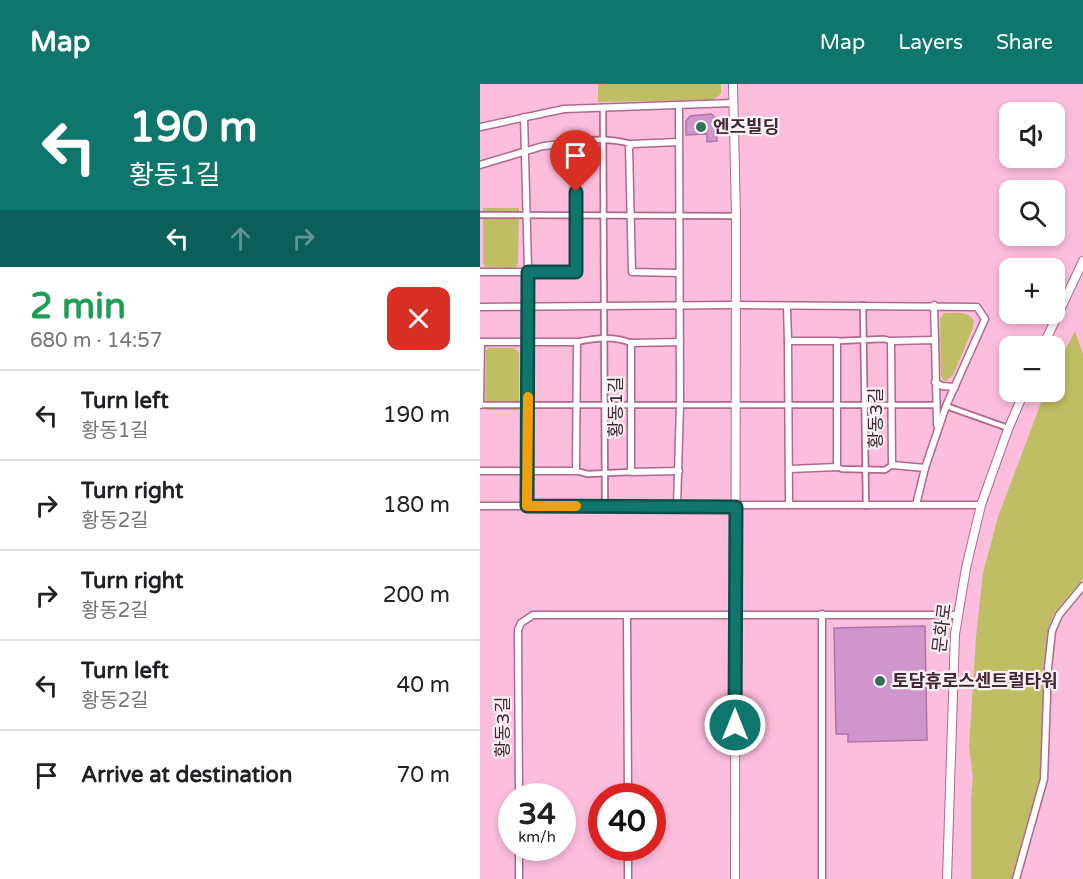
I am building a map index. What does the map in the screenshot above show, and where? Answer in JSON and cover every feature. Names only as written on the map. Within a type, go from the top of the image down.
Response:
[{"type":"street","points":[[733,84],[736,216],[735,879]]},
{"type":"street","points":[[480,127],[564,109],[732,103]]},
{"type":"street","points":[[677,506],[680,405],[679,105]]},
{"type":"street","points":[[603,107],[605,506]]},
{"type":"street","points":[[524,117],[529,306],[527,506]]},
{"type":"street","points":[[480,165],[543,146],[590,139],[616,140],[632,144],[678,142]]},
{"type":"street","points":[[480,272],[576,272],[576,145],[573,143]]},
{"type":"street","points":[[632,144],[629,148],[632,272],[679,273]]},
{"type":"street","points":[[480,215],[736,216]]},
{"type":"street","points":[[1048,336],[1083,261]]},
{"type":"street","points":[[480,307],[735,304],[977,307],[985,319],[937,429],[916,505]]},
{"type":"street","points":[[863,305],[866,506]]},
{"type":"street","points":[[934,305],[937,429]]},
{"type":"street","points":[[787,306],[789,505]]},
{"type":"street","points":[[680,342],[631,343],[603,339],[577,342],[480,342],[480,405],[936,405]]},
{"type":"street","points":[[788,341],[935,340]]},
{"type":"street","points":[[837,341],[837,467]]},
{"type":"street","name":"황동3길","points":[[891,341],[892,465],[925,468]]},
{"type":"street","points":[[576,471],[577,342]]},
{"type":"street","name":"황동1길","points":[[631,343],[631,472]]},
{"type":"street","points":[[935,382],[942,386],[955,387]]},
{"type":"street","name":"문화로","points":[[947,879],[952,682],[958,615],[981,505],[1020,402]]},
{"type":"street","points":[[946,406],[1008,428]]},
{"type":"street","points":[[790,469],[837,467],[885,470],[892,465]]},
{"type":"street","points":[[480,471],[576,471],[604,474],[679,471]]},
{"type":"street","points":[[480,506],[981,505]]},
{"type":"street","points":[[1016,879],[1044,779],[1048,668],[1052,631],[1059,615],[1083,586]]},
{"type":"street","points":[[822,614],[822,879]]},
{"type":"street","name":"황동3길","points":[[519,783],[518,630],[521,623],[533,615],[958,615]]},
{"type":"street","points":[[627,616],[628,783]]},
{"type":"street","points":[[519,861],[519,879]]},
{"type":"street","points":[[628,861],[628,879]]},
{"type":"shaded area","points":[[598,84],[721,84],[721,94],[713,100],[598,102]]},
{"type":"shaded area","points":[[483,208],[519,208],[516,268],[485,267],[483,262]]},
{"type":"shaded area","points":[[944,313],[965,314],[974,321],[953,375],[946,381],[941,375],[940,319]]},
{"type":"shaded area","points":[[1075,331],[1083,355],[1083,578],[1076,590],[1053,615],[1047,634],[1042,777],[1013,879],[971,879],[973,777],[969,747],[976,637],[983,573],[998,517],[1041,402],[1065,402],[1065,350]]},
{"type":"shaded area","points":[[488,348],[514,348],[519,353],[519,410],[485,410],[486,351]]},
{"type":"building","name":"엔즈빌딩","points":[[711,114],[716,118],[717,141],[707,142],[707,134],[686,135],[686,121],[690,116]]},
{"type":"building","name":"토담휴로스센트럴타워","points":[[925,626],[927,740],[848,742],[848,734],[836,734],[834,628]]},
{"type":"slow traffic","points":[[528,397],[527,506],[576,506]]},
{"type":"place","name":"엔즈빌딩","points":[[701,127]]},
{"type":"place","name":"토담휴로스센트럴타워","points":[[880,681]]},
{"type":"route","points":[[576,192],[576,272],[528,272],[527,506],[736,507],[735,725]]}]
